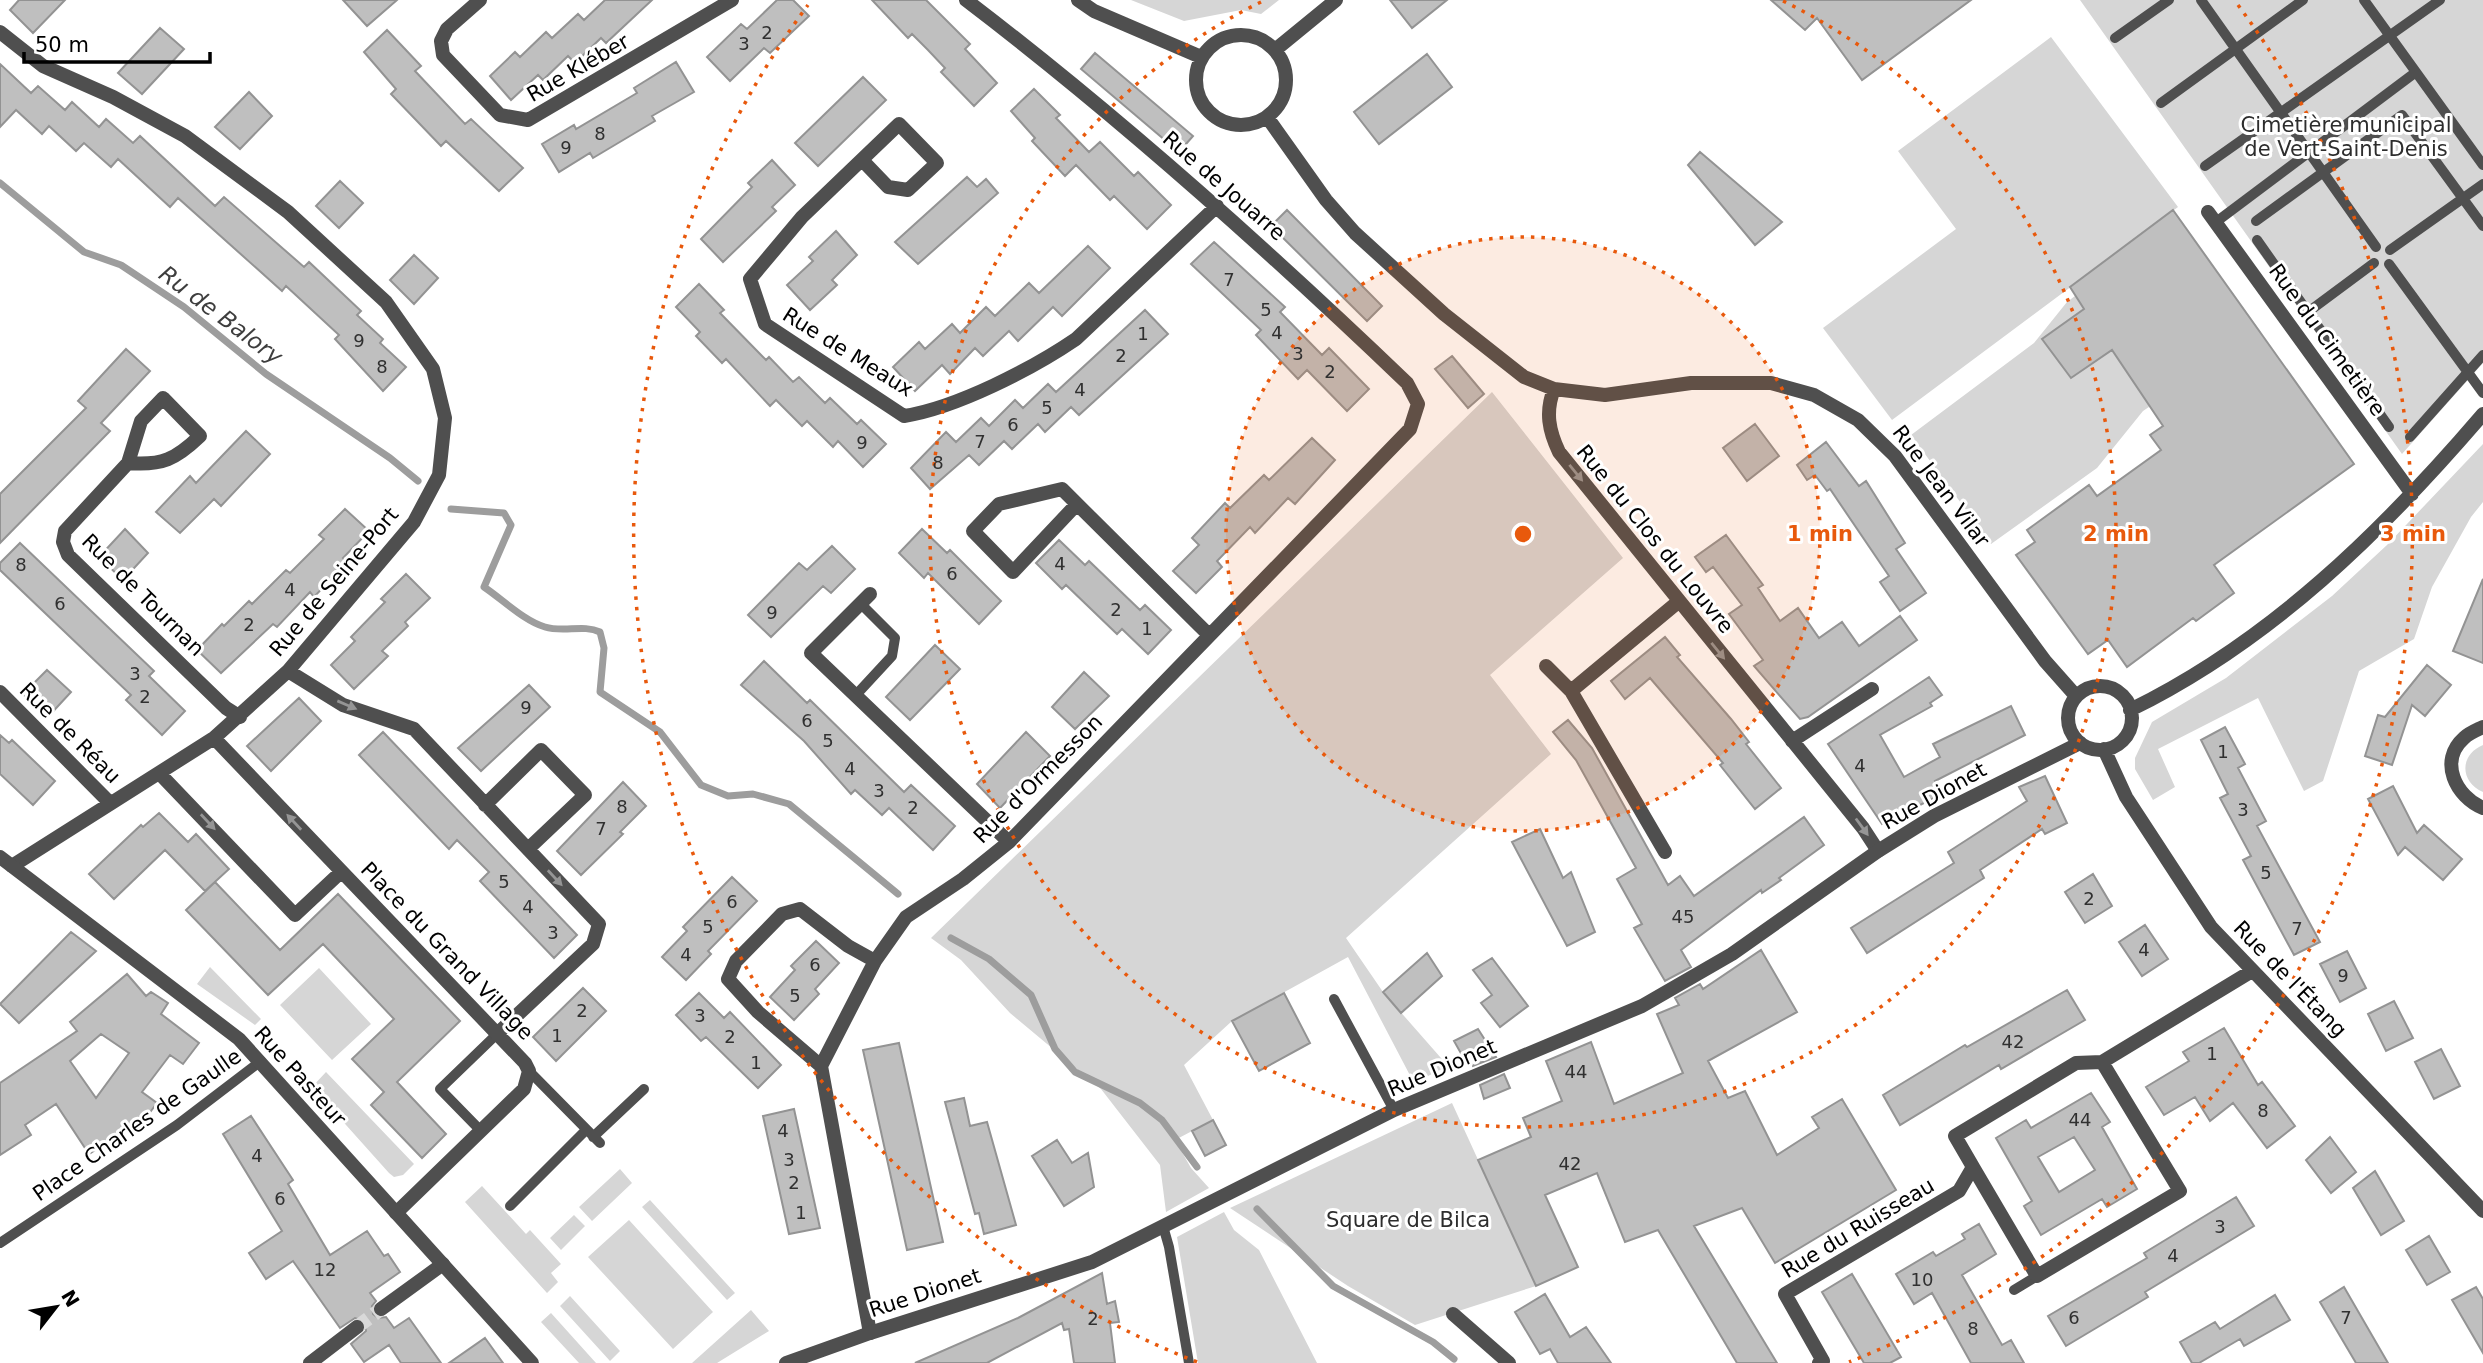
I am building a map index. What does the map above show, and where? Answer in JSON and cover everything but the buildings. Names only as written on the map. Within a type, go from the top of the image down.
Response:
[{"type":"street","name":"Rue Kléber","points":[[480,0],[447,29],[441,41],[443,55],[500,115],[528,120],[733,0]]},
{"type":"street","name":"Rue de Jouarre","points":[[966,0],[1035,53],[1217,206],[1407,383],[1418,404],[1410,429]]},
{"type":"street","points":[[1078,0],[1094,11],[1201,57]]},
{"type":"street","points":[[1275,50],[1336,0]]},
{"type":"street","name":"Rue de Seine-Port","points":[[0,32],[43,66],[113,97],[185,136],[288,212],[386,302],[433,369],[445,418],[439,475],[414,522],[288,671],[214,738],[160,774],[6,862]]},
{"type":"street","points":[[1236,34],[1264,41],[1275,50],[1283,63],[1285,85],[1278,107],[1267,117],[1253,124],[1238,126],[1210,114],[1200,102],[1195,87],[1195,72],[1201,57],[1210,46],[1236,34]]},
{"type":"street","points":[[1267,117],[1326,200],[1384,262],[1524,377],[1554,390]]},
{"type":"street","name":"Rue de Meaux","points":[[863,161],[888,187],[908,190],[937,163],[899,124],[802,217],[750,279],[765,324],[904,416],[948,405],[1059,351],[1076,339],[1217,206]]},
{"type":"street","name":"Rue du Cimetière","points":[[2212,217],[2412,494]]},
{"type":"street","name":"Rue Jean Vilar","points":[[1554,390],[1605,395],[1691,383],[1748,381],[1792,388],[1837,407],[1878,436],[1895,456],[2045,662],[2076,696]]},
{"type":"street","name":"Rue du Clos du Louvre","points":[[1554,390],[1548,405],[1550,434],[1559,452],[1863,828],[1878,851]]},
{"type":"street","name":"Rue de Tournan","points":[[128,463],[151,465],[180,456],[201,436],[163,398],[141,421],[128,463],[65,531],[63,542],[68,555],[226,708],[240,717]]},
{"type":"street","points":[[2130,710],[2211,665],[2258,633],[2339,566],[2412,494],[2483,414]]},
{"type":"street","name":"Rue d'Ormesson","points":[[821,1066],[874,961],[905,916],[963,879],[1009,842],[1410,429]]},
{"type":"street","points":[[1077,504],[1013,572],[973,531],[999,504],[1062,489],[1209,635]]},
{"type":"street","points":[[865,599],[811,653],[1009,842]]},
{"type":"street","points":[[1571,691],[1678,602]]},
{"type":"street","points":[[1546,666],[1571,691],[1665,852]]},
{"type":"street","points":[[288,671],[343,705],[414,729],[598,925],[593,944],[497,1034]]},
{"type":"street","points":[[2092,687],[2112,688],[2126,701],[2130,710],[2129,731],[2114,746],[2104,749],[2080,743],[2069,726],[2070,705],[2076,696],[2092,687]]},
{"type":"street","points":[[1792,741],[1872,689]]},
{"type":"street","name":"Rue de Réau","points":[[0,692],[110,803]]},
{"type":"street","points":[[2483,727],[2464,738],[2455,751],[2451,768],[2454,781],[2465,799],[2483,808]]},
{"type":"street","name":"Place du Grand Village","points":[[214,738],[497,1034],[529,1071],[524,1089],[397,1213]]},
{"type":"street","name":"Rue Dionet","points":[[786,1363],[870,1333],[1092,1262],[1394,1110],[1642,1006],[1731,954],[1878,851],[1934,816],[2080,743]]},
{"type":"street","name":"Rue de l'Étang","points":[[2104,749],[2126,797],[2199,909],[2252,971],[2483,1211]]},
{"type":"street","points":[[485,805],[541,750],[584,795],[528,849]]},
{"type":"street","name":"Place du Grand Village","points":[[160,774],[295,915],[341,872]]},
{"type":"street","name":"Rue Pasteur","points":[[6,862],[218,1022],[261,1061],[532,1363]]},
{"type":"street","points":[[870,1333],[821,1066],[758,1012],[728,979],[736,961],[782,914],[800,909],[848,946],[874,961]]},
{"type":"street","points":[[2102,1062],[2180,1191],[2038,1276],[1955,1136],[2076,1063],[2102,1062],[2252,971]]},
{"type":"street","name":"Rue du Ruisseau","points":[[1819,1363],[1823,1361],[1785,1294],[1959,1191],[1973,1167]]},
{"type":"street","points":[[381,1309],[443,1264]]},
{"type":"street","points":[[1453,1314],[1509,1363]]},
{"type":"street","points":[[310,1363],[357,1327]]},
{"type":"lane","points":[[2115,38],[2169,0]]},
{"type":"lane","points":[[2201,0],[2311,151],[2322,173],[2376,247],[2390,250],[2483,184]]},
{"type":"lane","points":[[2161,103],[2303,0]]},
{"type":"lane","points":[[2364,0],[2483,165]]},
{"type":"lane","points":[[2205,166],[2440,0]]},
{"type":"lane","points":[[2212,217],[2230,212],[2416,72]]},
{"type":"lane","points":[[2256,221],[2402,115],[2483,226]]},
{"type":"lane","points":[[2257,240],[2389,427]]},
{"type":"lane","points":[[2374,263],[2376,247]]},
{"type":"lane","points":[[2390,250],[2389,264],[2483,393]]},
{"type":"lane","points":[[2308,312],[2374,263],[2389,264]]},
{"type":"lane","points":[[2410,437],[2483,355]]},
{"type":"lane","points":[[855,696],[892,656],[895,638],[865,599]]},
{"type":"lane","points":[[1334,999],[1394,1110]]},
{"type":"lane","points":[[481,1131],[440,1089],[497,1034]]},
{"type":"lane","name":"Place Charles de Gaulle","points":[[0,1243],[177,1125],[261,1061]]},
{"type":"lane","points":[[529,1071],[593,1137]]},
{"type":"lane","points":[[510,1206],[593,1137],[644,1089]]},
{"type":"lane","points":[[1163,1226],[1189,1363]]},
{"type":"lane","points":[[2014,1290],[2038,1276]]},
{"type":"green space","points":[[1131,0],[1279,0],[1261,14],[1241,10],[1184,21]]},
{"type":"green space","name":"Cimetière municipal de Vert-Saint-Denis","points":[[2080,0],[2483,0],[2483,363],[2402,454]]},
{"type":"green space","points":[[2051,37],[2178,207],[1892,420],[1823,328],[1956,229],[1898,151]]},
{"type":"green space","points":[[2178,219],[2261,332],[2143,411],[2097,468],[1991,544],[1911,435],[2034,343],[2067,302]]},
{"type":"green space","points":[[1492,392],[1623,558],[1490,675],[1551,754],[1346,938],[1383,992],[1448,1066],[1414,1083],[1348,957],[1232,1021],[1184,1065],[1213,1120],[1175,1140],[1191,1168],[1209,1188],[1166,1212],[1160,1165],[1101,1089],[1010,1013],[961,960],[931,938]]},
{"type":"green space","points":[[2483,444],[2483,502],[2471,517],[2432,587],[2414,639],[2359,671],[2323,781],[2304,791],[2258,698],[2158,749],[2175,787],[2153,800],[2135,769],[2135,758],[2152,722],[2226,678],[2332,596],[2387,545]]},
{"type":"green space","points":[[2483,745],[2483,792],[2470,782],[2465,768],[2470,755]]},
{"type":"green space","points":[[210,967],[261,1019],[255,1025],[197,984]]},
{"type":"green space","points":[[319,968],[371,1024],[332,1060],[280,1005]]},
{"type":"green space","points":[[326,1072],[414,1164],[403,1175],[394,1177],[389,1173],[312,1087]]},
{"type":"green space","name":"Square de Bilca","points":[[1452,1103],[1536,1286],[1415,1325],[1348,1286],[1230,1208]]},
{"type":"green space","points":[[620,1169],[632,1183],[592,1221],[579,1207]]},
{"type":"green space","points":[[482,1186],[526,1234],[530,1230],[561,1264],[551,1273],[558,1282],[547,1293],[465,1202]]},
{"type":"green space","points":[[650,1200],[735,1293],[727,1300],[642,1207]]},
{"type":"green space","points":[[1224,1212],[1234,1230],[1259,1250],[1317,1363],[1198,1363],[1177,1237]]},
{"type":"green space","points":[[574,1215],[585,1226],[561,1250],[550,1238]]},
{"type":"green space","points":[[629,1220],[713,1312],[673,1349],[588,1257]]},
{"type":"green space","points":[[570,1296],[620,1351],[610,1361],[560,1306]]},
{"type":"green space","points":[[751,1310],[769,1331],[717,1363],[692,1363]]},
{"type":"green space","points":[[551,1313],[596,1363],[579,1363],[541,1322]]},
{"type":"waterway","name":"Ru de Balory","points":[[0,183],[84,252],[121,265],[184,307],[266,374],[390,458],[418,481]]},
{"type":"waterway","name":"Ru de Balory","points":[[451,509],[504,513],[511,525],[484,587],[537,624],[552,629],[587,629],[600,632],[604,648],[600,692],[660,732],[701,785],[728,796],[753,794],[789,804],[898,894]]},
{"type":"waterway","name":"Ru de Balory","points":[[951,938],[989,959],[1031,995],[1055,1049],[1075,1072],[1140,1103],[1162,1120],[1197,1167]]},
{"type":"waterway","name":"Ru de Balory","points":[[1257,1209],[1333,1286],[1433,1342],[1454,1359]]},
{"type":"tunnel","points":[[357,1327],[381,1309]]}]
